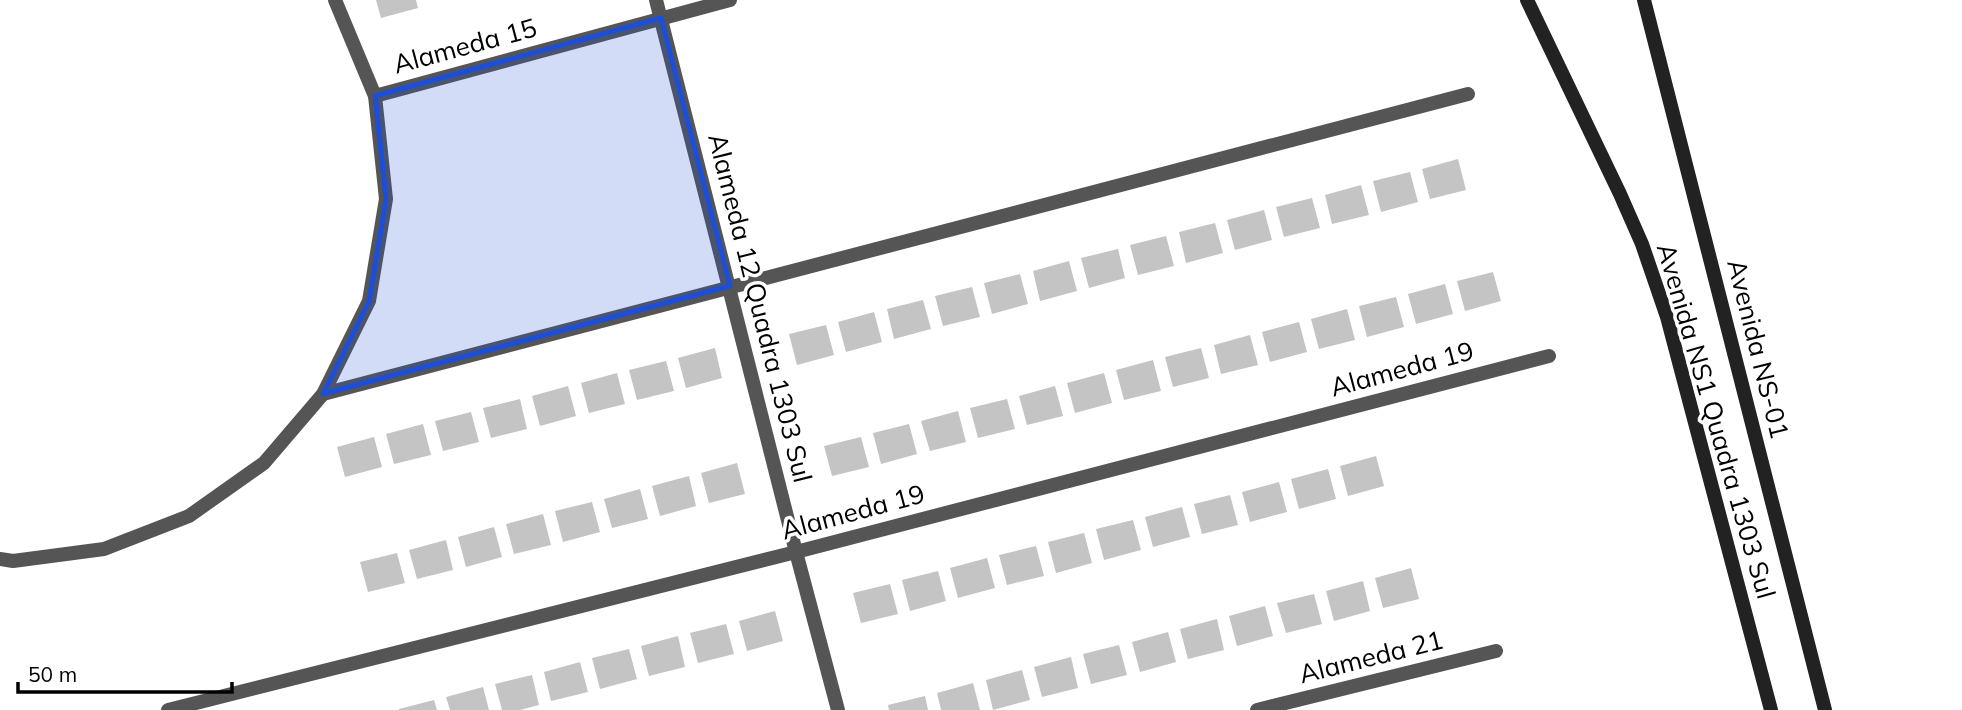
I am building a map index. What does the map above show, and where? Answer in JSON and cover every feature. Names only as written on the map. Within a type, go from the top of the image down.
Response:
[{"type":"street","points":[[0,559],[13,561],[104,549],[189,516],[264,463],[323,394],[369,301],[386,199],[374,96],[335,0]]},
{"type":"street","name":"Alameda 12 Quadra 1303 Sul","points":[[656,0],[838,710]]},
{"type":"street","name":"Alameda 15","points":[[374,96],[730,0]]},
{"type":"street","name":"Avenida NS1 Quadra 1303 Sul","points":[[1527,0],[1642,244],[1667,317],[1771,710]]},
{"type":"street","name":"Avenida NS-01","points":[[1644,0],[1825,710]]},
{"type":"street","points":[[323,394],[1468,94]]},
{"type":"street","name":"Alameda 19","points":[[168,710],[796,552],[1549,355]]},
{"type":"street","name":"Alameda 21","points":[[1257,710],[1496,651]]},
{"type":"highlighted area","points":[[661,18],[730,286],[323,394],[369,301],[386,199],[375,96]]},
{"type":"building","points":[[376,0],[416,0],[418,8],[381,18]]},
{"type":"building","points":[[1458,159],[1466,190],[1430,199],[1422,169]]},
{"type":"building","points":[[1410,172],[1418,202],[1381,212],[1373,181]]},
{"type":"building","points":[[1361,185],[1369,215],[1332,224],[1325,195]]},
{"type":"building","points":[[1312,198],[1320,228],[1284,237],[1276,207]]},
{"type":"building","points":[[1264,210],[1272,240],[1235,250],[1227,220]]},
{"type":"building","points":[[1215,223],[1223,253],[1186,263],[1179,232]]},
{"type":"building","points":[[1166,236],[1174,266],[1138,275],[1130,245]]},
{"type":"building","points":[[1118,249],[1125,278],[1089,288],[1081,258]]},
{"type":"building","points":[[1069,261],[1077,291],[1040,301],[1033,271]]},
{"type":"building","points":[[1493,272],[1501,301],[1465,311],[1457,281]]},
{"type":"building","points":[[1020,274],[1028,304],[992,314],[984,283]]},
{"type":"building","points":[[1445,284],[1453,314],[1416,324],[1408,294]]},
{"type":"building","points":[[972,287],[980,317],[943,326],[935,296]]},
{"type":"building","points":[[1396,297],[1404,327],[1367,337],[1359,306]]},
{"type":"building","points":[[923,300],[931,329],[894,339],[887,309]]},
{"type":"building","points":[[1347,309],[1355,340],[1319,349],[1311,319]]},
{"type":"building","points":[[874,312],[882,342],[846,352],[838,322]]},
{"type":"building","points":[[1299,322],[1307,352],[1270,362],[1262,332]]},
{"type":"building","points":[[826,325],[834,355],[797,365],[789,334]]},
{"type":"building","points":[[1250,335],[1258,365],[1221,374],[1214,345]]},
{"type":"building","points":[[715,348],[722,378],[686,388],[678,358]]},
{"type":"building","points":[[1201,348],[1209,378],[1173,387],[1165,357]]},
{"type":"building","points":[[1153,360],[1161,391],[1124,400],[1116,370]]},
{"type":"building","points":[[666,361],[674,391],[637,400],[629,370]]},
{"type":"building","points":[[617,373],[625,404],[589,413],[581,383]]},
{"type":"building","points":[[1104,373],[1112,403],[1075,413],[1067,383]]},
{"type":"building","points":[[568,386],[576,416],[540,426],[532,396]]},
{"type":"building","points":[[1055,386],[1063,416],[1027,425],[1019,396]]},
{"type":"building","points":[[520,399],[527,429],[491,438],[483,408]]},
{"type":"building","points":[[1007,399],[1015,429],[978,438],[970,408]]},
{"type":"building","points":[[958,411],[966,442],[930,451],[921,421]]},
{"type":"building","points":[[471,412],[479,442],[443,451],[435,421]]},
{"type":"building","points":[[423,424],[431,455],[394,464],[386,434]]},
{"type":"building","points":[[909,424],[917,454],[881,464],[873,433]]},
{"type":"building","points":[[374,437],[382,467],[345,477],[337,447]]},
{"type":"building","points":[[861,437],[869,467],[832,476],[824,446]]},
{"type":"building","points":[[1376,456],[1384,486],[1348,496],[1340,466]]},
{"type":"building","points":[[737,463],[745,494],[709,503],[701,473]]},
{"type":"building","points":[[1328,469],[1336,499],[1299,509],[1291,479]]},
{"type":"building","points":[[689,476],[696,506],[660,516],[652,486]]},
{"type":"building","points":[[1279,482],[1287,512],[1250,522],[1242,492]]},
{"type":"building","points":[[640,489],[648,519],[612,528],[604,499]]},
{"type":"building","points":[[1230,495],[1238,525],[1202,534],[1194,504]]},
{"type":"building","points":[[592,502],[600,532],[563,542],[555,511]]},
{"type":"building","points":[[1182,507],[1190,537],[1153,547],[1145,517]]},
{"type":"building","points":[[543,514],[551,545],[514,554],[506,524]]},
{"type":"building","points":[[1133,520],[1141,550],[1104,560],[1096,529]]},
{"type":"building","points":[[494,527],[502,557],[466,567],[458,537]]},
{"type":"building","points":[[1084,533],[1092,563],[1056,573],[1048,542]]},
{"type":"building","points":[[446,540],[453,570],[417,579],[409,550]]},
{"type":"building","points":[[1036,546],[1044,576],[1007,585],[999,555]]},
{"type":"building","points":[[397,553],[405,583],[368,592],[360,562]]},
{"type":"building","points":[[987,558],[995,588],[958,598],[950,568]]},
{"type":"building","points":[[1411,568],[1419,599],[1383,608],[1375,578]]},
{"type":"building","points":[[938,571],[946,601],[910,611],[902,580]]},
{"type":"building","points":[[1363,581],[1370,611],[1334,621],[1326,591]]},
{"type":"building","points":[[890,584],[898,614],[861,623],[853,593]]},
{"type":"building","points":[[1314,594],[1322,624],[1286,633],[1277,603]]},
{"type":"building","points":[[1265,606],[1273,636],[1237,646],[1229,616]]},
{"type":"building","points":[[775,611],[783,641],[747,651],[739,621]]},
{"type":"building","points":[[1217,619],[1224,650],[1188,659],[1180,629]]},
{"type":"building","points":[[726,624],[734,654],[698,663],[690,633]]},
{"type":"building","points":[[1168,632],[1176,662],[1140,672],[1132,642]]},
{"type":"building","points":[[678,636],[685,667],[649,676],[641,646]]},
{"type":"building","points":[[1119,645],[1127,675],[1091,684],[1083,654]]},
{"type":"building","points":[[629,649],[637,679],[600,689],[592,658]]},
{"type":"building","points":[[1071,657],[1078,688],[1042,697],[1034,667]]},
{"type":"building","points":[[580,662],[588,692],[551,701],[544,672]]},
{"type":"building","points":[[1022,670],[1030,700],[993,710],[986,680]]},
{"type":"building","points":[[532,675],[539,705],[520,710],[502,710],[495,684]]},
{"type":"building","points":[[973,683],[980,710],[941,710],[937,693]]},
{"type":"building","points":[[483,687],[489,710],[450,710],[446,697]]},
{"type":"building","points":[[925,696],[928,710],[889,710],[888,705]]},
{"type":"building","points":[[434,700],[437,710],[399,710],[399,709]]}]
